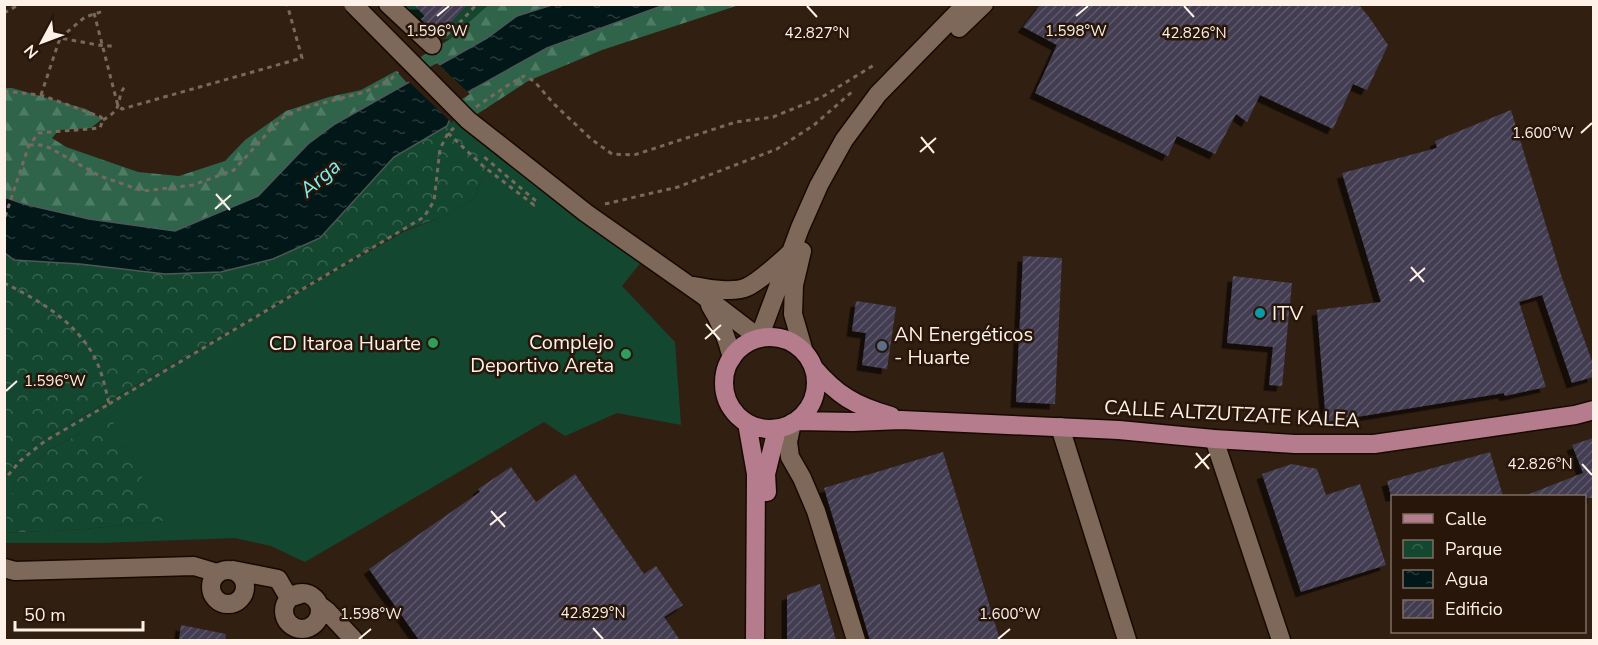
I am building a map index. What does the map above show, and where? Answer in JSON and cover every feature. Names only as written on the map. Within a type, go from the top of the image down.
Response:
[{"type":"main road","points":[[759,338],[783,339],[794,344],[836,391],[872,411],[901,420],[788,424],[762,428],[747,423],[735,413],[727,399],[724,384],[726,368],[734,354],[745,344],[759,338]]},
{"type":"main road","points":[[767,640],[766,474],[788,424],[808,409],[813,400],[816,387],[815,374],[808,359]]},
{"type":"main road","name":"CALLE ALTZUTZATE KALEA","points":[[901,420],[1119,430],[1295,444],[1374,444],[1575,415],[1593,410]]},
{"type":"main road","points":[[747,423],[756,474],[755,640]]},
{"type":"street","points":[[353,4],[468,120],[586,213],[689,285],[759,338],[819,184],[844,140],[879,94],[966,4]]},
{"type":"street","points":[[388,4],[432,45]]},
{"type":"street","points":[[808,359],[793,314],[794,285],[804,243],[816,213],[850,151],[891,95],[984,4]]},
{"type":"street","points":[[689,285],[712,290],[747,288],[791,253]]},
{"type":"street","points":[[704,296],[727,336],[732,358]]},
{"type":"street","points":[[788,424],[790,458],[802,478],[816,511],[856,640]]},
{"type":"street","points":[[1060,427],[1127,640]]},
{"type":"street","points":[[1214,439],[1281,640]]},
{"type":"street","points":[[4,568],[15,571],[194,566],[278,579],[296,596],[312,597],[321,620],[328,620],[339,625],[354,640]]},
{"type":"street","points":[[296,596],[284,609],[284,615],[290,625],[301,629],[307,628],[317,613]]},
{"type":"path","points":[[4,13],[20,4]]},
{"type":"path","points":[[94,13],[118,106],[122,109],[302,58],[287,4]]},
{"type":"path","points":[[432,45],[453,30],[477,4]]},
{"type":"path","points":[[41,95],[60,38],[79,21],[94,13],[104,11]]},
{"type":"path","points":[[60,38],[114,46]]},
{"type":"path","points":[[469,113],[524,76],[534,81],[554,104],[591,139],[612,154],[634,154],[736,122],[774,117],[822,97],[874,65]]},
{"type":"path","points":[[29,145],[50,148],[100,176],[142,190],[193,185],[234,170],[285,116],[300,109],[365,92],[391,79],[399,72]]},
{"type":"path","points":[[4,220],[29,145],[39,133],[100,128],[104,120],[118,106],[121,90],[126,86]]},
{"type":"path","points":[[4,91],[41,95],[104,120]]},
{"type":"path","points":[[601,205],[678,187],[777,149],[814,125],[853,91]]},
{"type":"path","points":[[4,480],[20,461],[45,441],[424,217],[435,201],[440,149],[448,133],[455,126]]},
{"type":"path","points":[[448,133],[483,166],[534,205],[536,201],[480,153]]},
{"type":"path","points":[[4,283],[58,315],[76,332],[98,365],[105,383],[109,404]]},
{"type":"green space","points":[[395,5],[488,5],[450,39],[433,39]]},
{"type":"green space","points":[[488,5],[552,5],[517,16],[487,38],[423,75],[411,63],[450,39]]},
{"type":"green space","points":[[664,5],[739,5],[602,50],[528,81],[468,120],[459,97],[547,48]]},
{"type":"green space","points":[[396,71],[409,85],[308,144],[258,196],[175,231],[89,219],[24,204],[5,197],[4,88],[12,88],[86,109],[102,119],[91,128],[59,130],[52,138],[66,147],[138,172],[179,176],[225,161],[245,140],[286,111],[329,97],[361,90]]},
{"type":"green space","points":[[455,107],[496,142],[474,199],[442,217],[402,231],[36,443],[5,474],[4,252],[18,260],[80,264],[165,274],[320,238],[394,157],[447,126]]},
{"type":"green space","points":[[496,142],[646,256],[622,286],[675,342],[681,425],[617,413],[565,436],[544,422],[305,562],[271,546],[235,538],[100,543],[5,543],[5,533],[84,529],[165,521],[111,418],[50,449],[15,480],[5,525],[5,474],[36,443],[403,232],[442,217],[474,199]]},
{"type":"green space","points":[[112,417],[166,521],[84,529],[5,533],[4,525],[15,480],[50,449]]},
{"type":"water","name":"Arga","points":[[552,5],[664,5],[547,48],[459,97],[447,126],[394,157],[320,238],[273,259],[221,272],[165,274],[80,264],[14,260],[5,253],[4,197],[89,219],[175,231],[258,196],[308,144],[335,124],[487,38],[517,16]]},
{"type":"pier","points":[[437,63],[470,94],[462,99],[452,123],[407,80]]},
{"type":"building","points":[[413,4],[468,4],[443,31],[436,34],[421,19],[425,16]]},
{"type":"building","points":[[1041,4],[1358,4],[1388,45],[1367,90],[1353,84],[1333,129],[1260,95],[1247,122],[1236,114],[1215,154],[1177,136],[1168,156],[1035,93],[1057,45],[1023,27]]},
{"type":"building","points":[[1511,110],[1562,278],[1593,364],[1593,377],[1572,383],[1542,295],[1519,302],[1546,387],[1505,396],[1504,393],[1326,422],[1317,310],[1381,302],[1342,173],[1437,148],[1435,141]]},
{"type":"building","points":[[1023,256],[1062,258],[1055,404],[1016,402]]},
{"type":"building","name":"ITV","points":[[1233,276],[1292,283],[1282,386],[1269,385],[1273,347],[1227,343]]},
{"type":"building","points":[[856,301],[896,307],[887,369],[862,365],[866,333],[852,331]]},
{"type":"building","points":[[1593,438],[1593,498],[1586,498],[1586,495],[1527,495],[1583,473],[1572,445]]},
{"type":"building","points":[[943,452],[1000,640],[870,640],[824,488]]},
{"type":"building","points":[[1490,452],[1503,495],[1391,496],[1387,481]]},
{"type":"building","points":[[1292,464],[1317,469],[1326,495],[1360,484],[1386,565],[1301,592],[1262,474]]},
{"type":"building","points":[[511,467],[536,502],[575,474],[644,574],[656,566],[683,605],[664,617],[680,640],[419,640],[369,569],[480,492],[478,489]]},
{"type":"building","points":[[820,584],[836,640],[787,640],[787,595]]},
{"type":"building","points":[[181,625],[226,634],[225,640],[179,640]]},
{"type":"place","name":"ITV","points":[[1260,313]]},
{"type":"place","name":"CD Itaroa Huarte","points":[[433,343]]},
{"type":"place","name":"AN Energéticos - Huarte","points":[[882,346]]},
{"type":"place","name":"Complejo Deportivo Areta","points":[[626,354]]}]
